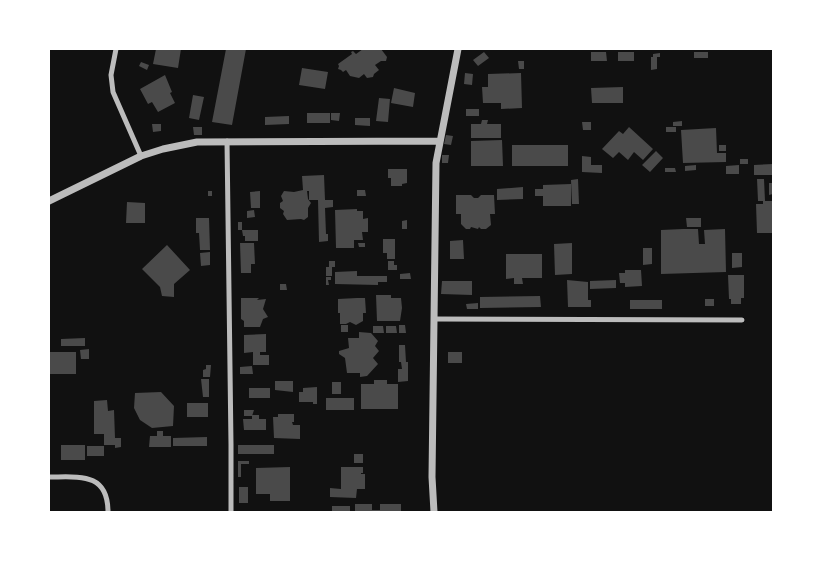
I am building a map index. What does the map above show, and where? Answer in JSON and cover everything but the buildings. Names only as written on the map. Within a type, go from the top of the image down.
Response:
[{"type":"street","points":[[116,49],[111,75],[113,92],[142,156]]},
{"type":"street","points":[[434,512],[432,477],[435,189],[440,141],[458,49]]},
{"type":"street","points":[[226,141],[231,512]]},
{"type":"street","points":[[49,201],[142,156],[197,142],[440,141]]},
{"type":"street","points":[[434,319],[742,320]]},
{"type":"street","points":[[49,476],[94,480],[100,484],[104,491],[108,512]]}]
